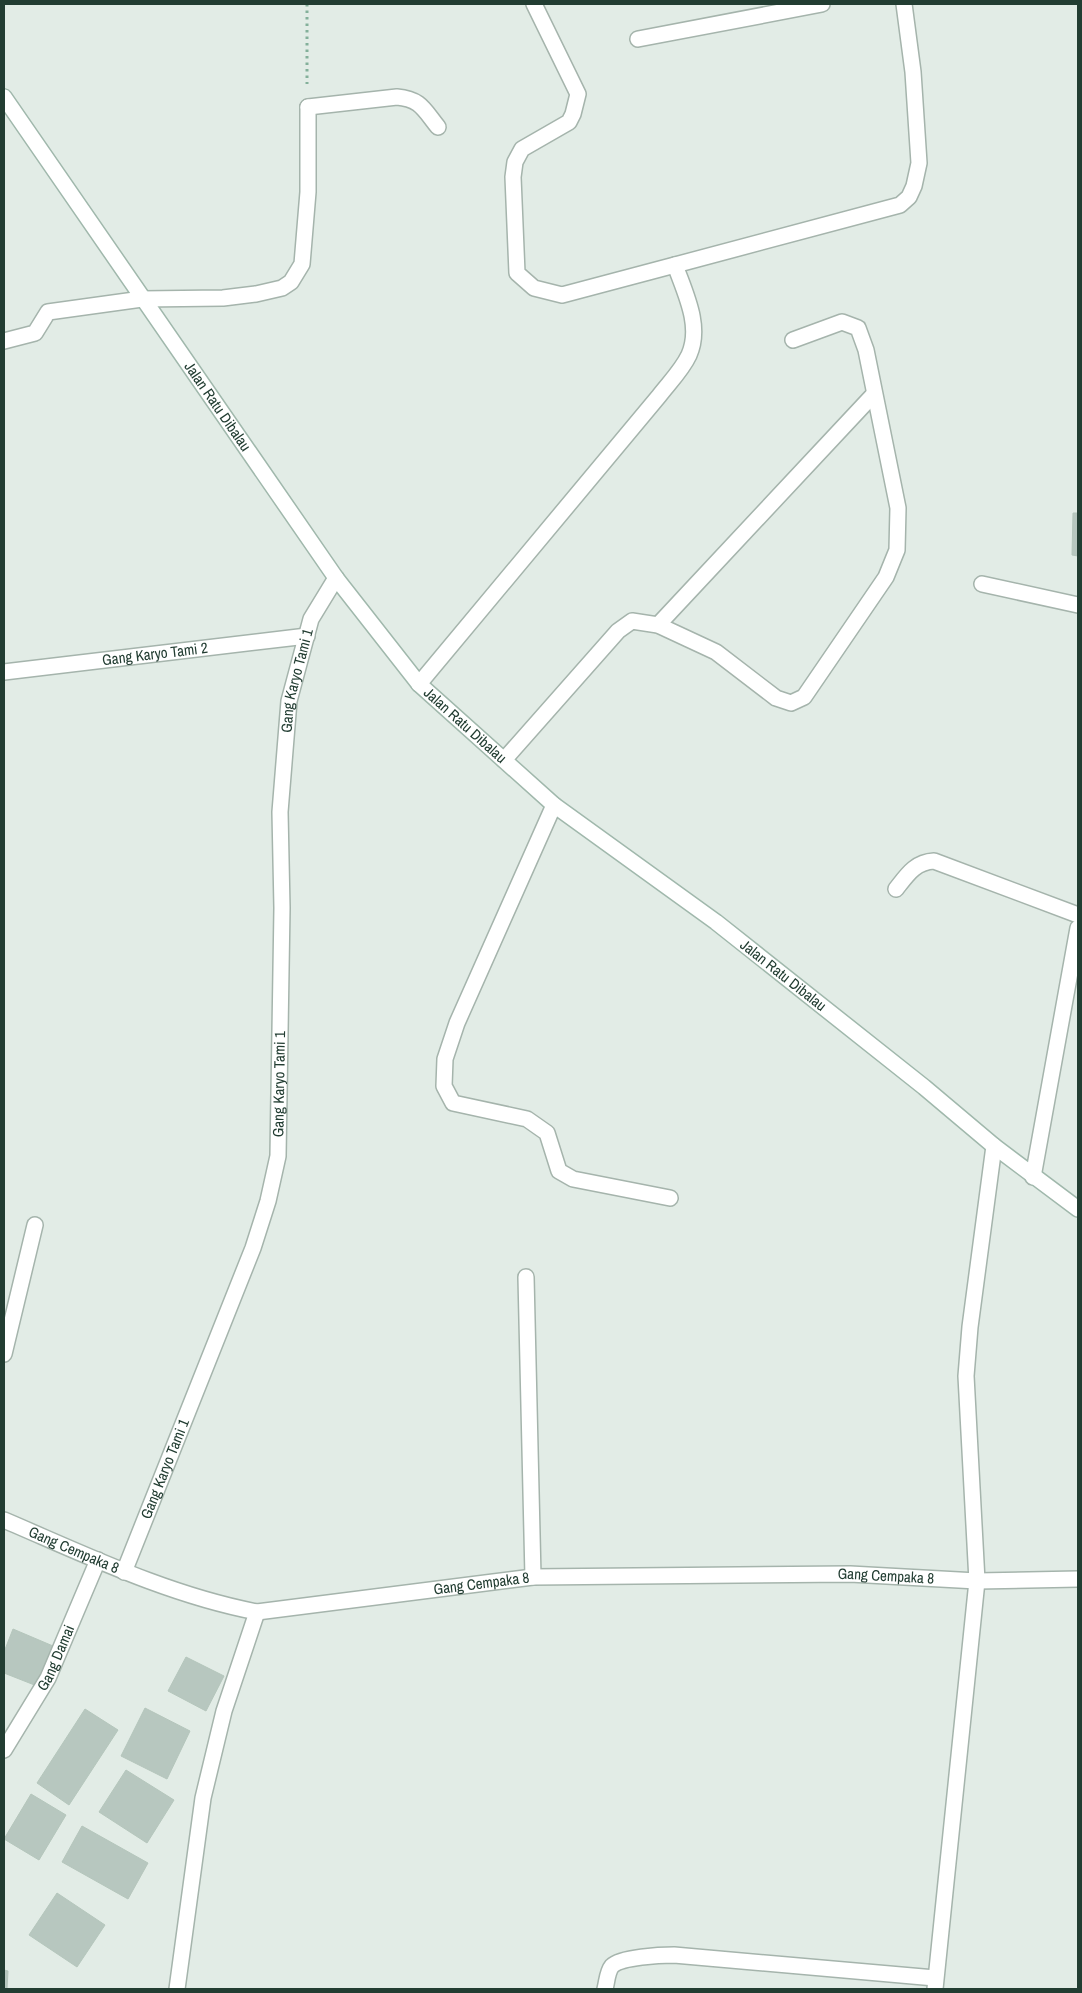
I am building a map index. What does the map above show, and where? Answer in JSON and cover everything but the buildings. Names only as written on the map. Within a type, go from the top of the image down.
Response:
[{"type":"street","points":[[534,4],[578,94],[569,122],[522,149],[515,162],[512,177],[516,273],[534,288],[562,295],[900,205],[909,197],[914,186],[919,163],[913,72],[904,4]]},
{"type":"street","points":[[638,40],[822,4]]},
{"type":"street","name":"Jalan Ratu Dibalau","points":[[4,97],[336,578],[419,684],[554,806],[716,922],[924,1087],[1033,1177],[1078,1209]]},
{"type":"street","points":[[4,342],[35,333],[48,312],[142,299],[223,298],[248,295],[282,288],[291,282],[302,264],[308,192],[308,107],[397,97],[407,98],[417,101],[438,127]]},
{"type":"street","points":[[419,684],[659,396],[689,355],[694,334],[692,313],[675,265]]},
{"type":"street","points":[[504,760],[618,630],[632,621],[658,624],[716,652],[776,698],[791,703],[804,697],[886,577],[897,550],[898,508],[866,350],[858,328],[842,322],[793,340]]},
{"type":"street","points":[[658,624],[874,394]]},
{"type":"street","name":"Gang Karyo Tami 1","points":[[124,1572],[253,1248],[268,1202],[278,1156],[282,908],[280,812],[289,701],[311,619],[336,578]]},
{"type":"street","points":[[982,584],[1078,605]]},
{"type":"street","name":"Gang Karyo Tami 2","points":[[4,672],[307,636]]},
{"type":"street","points":[[554,806],[457,1023],[445,1059],[444,1086],[453,1103],[527,1119],[547,1133],[559,1172],[573,1179],[670,1198]]},
{"type":"street","points":[[896,888],[915,866],[924,862],[934,861],[1078,915]]},
{"type":"street","points":[[1033,1177],[1078,928]]},
{"type":"street","points":[[606,1989],[610,1969],[616,1963],[652,1956],[674,1956],[935,1984],[977,1581],[966,1376],[970,1327],[994,1146]]},
{"type":"street","points":[[4,1354],[36,1225]]},
{"type":"street","points":[[526,1277],[533,1577]]},
{"type":"street","name":"Gang Cempaka 8","points":[[4,1520],[124,1572],[193,1596],[230,1607],[257,1612],[533,1577],[850,1574],[977,1581],[1078,1579]]},
{"type":"street","name":"Gang Damai","points":[[4,1750],[48,1678],[98,1560]]},
{"type":"street","points":[[177,1989],[203,1798],[224,1711],[257,1612]]},
{"type":"path","points":[[307,4],[308,107]]}]
